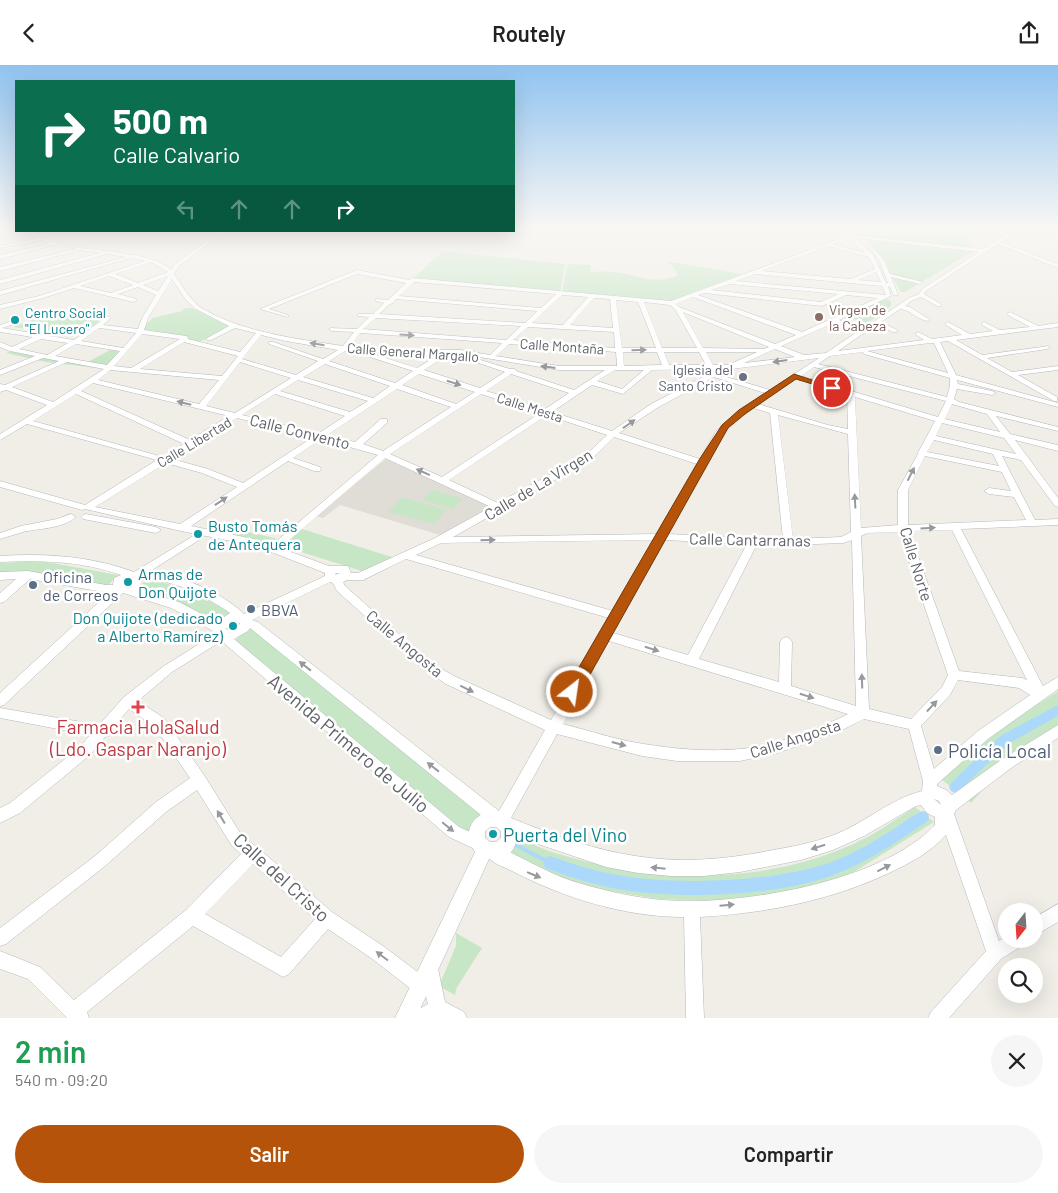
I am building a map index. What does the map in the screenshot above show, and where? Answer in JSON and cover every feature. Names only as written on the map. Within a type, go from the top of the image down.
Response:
[{"type":"street","points":[[0,282],[40,271]]},
{"type":"street","points":[[0,293],[80,271]]},
{"type":"street","points":[[0,307],[117,271]]},
{"type":"street","points":[[86,289],[138,271]]},
{"type":"street","name":"Calle General Margallo","points":[[169,271],[188,299],[198,308],[234,326],[286,339],[358,351],[448,352],[559,368],[585,358],[618,367],[666,366],[712,371]]},
{"type":"street","points":[[851,281],[874,271]]},
{"type":"street","points":[[878,271],[882,284],[899,307],[908,308],[927,319]]},
{"type":"street","points":[[886,271],[891,285],[891,297]]},
{"type":"street","points":[[501,821],[702,463],[725,427],[770,392],[828,356],[908,299],[922,293],[954,271]]},
{"type":"street","points":[[286,316],[264,309],[356,272],[412,281],[561,293],[674,305],[802,357]]},
{"type":"street","points":[[674,305],[692,295],[753,272],[891,285]]},
{"type":"street","points":[[109,274],[160,295]]},
{"type":"street","points":[[111,295],[172,274]]},
{"type":"street","points":[[0,438],[93,381],[109,368],[140,332],[145,318],[172,274]]},
{"type":"street","points":[[888,275],[920,282]]},
{"type":"street","points":[[748,304],[812,277]]},
{"type":"street","name":"Calle Libertad","points":[[0,536],[20,529],[71,517],[73,512],[87,510],[345,348],[358,331],[412,281]]},
{"type":"street","points":[[727,281],[908,299]]},
{"type":"street","points":[[73,286],[134,300]]},
{"type":"street","points":[[702,291],[822,304],[845,293]]},
{"type":"street","points":[[491,357],[510,342],[561,293]]},
{"type":"street","points":[[922,293],[939,305]]},
{"type":"street","points":[[692,295],[801,334]]},
{"type":"street","points":[[565,327],[592,296]]},
{"type":"street","name":"Calle de La Virgen","points":[[243,619],[250,618],[336,576],[359,577],[439,540],[589,457],[613,434],[654,406],[712,371],[729,367],[832,320],[891,297]]},
{"type":"street","points":[[442,481],[548,413],[592,382],[618,367],[620,350],[613,298]]},
{"type":"street","points":[[378,300],[394,299],[542,310]]},
{"type":"street","points":[[640,301],[666,366]]},
{"type":"street","points":[[674,305],[712,371],[770,392]]},
{"type":"street","points":[[734,310],[741,307]]},
{"type":"street","points":[[1010,314],[1039,328]]},
{"type":"street","points":[[360,315],[617,330]]},
{"type":"street","points":[[0,373],[75,342],[100,326],[108,318]]},
{"type":"street","points":[[832,320],[865,330]]},
{"type":"street","points":[[0,329],[18,321]]},
{"type":"street","points":[[877,322],[895,331]]},
{"type":"street","points":[[948,324],[970,337]]},
{"type":"street","points":[[984,324],[1000,333]]},
{"type":"street","points":[[729,367],[802,357],[860,352],[1058,325]]},
{"type":"street","points":[[100,326],[184,339],[298,378],[372,400]]},
{"type":"street","points":[[209,339],[234,326]]},
{"type":"street","points":[[0,329],[125,350]]},
{"type":"street","name":"Calle Montaña","points":[[332,329],[510,342],[585,358],[620,350],[766,350]]},
{"type":"street","points":[[202,407],[260,332]]},
{"type":"street","points":[[918,334],[934,342],[953,381]]},
{"type":"street","points":[[12,350],[40,337]]},
{"type":"street","points":[[131,371],[184,339]]},
{"type":"street","points":[[286,339],[274,344],[458,407]]},
{"type":"street","points":[[951,340],[1010,375],[1054,397],[1058,404]]},
{"type":"street","points":[[1,347],[109,368],[225,378]]},
{"type":"street","points":[[980,357],[1047,347]]},
{"type":"street","name":"Calle Mesta","points":[[358,351],[702,463]]},
{"type":"street","points":[[180,528],[372,400],[448,352],[576,393]]},
{"type":"street","points":[[860,352],[953,381],[1058,404]]},
{"type":"street","points":[[1,388],[66,360]]},
{"type":"street","points":[[274,548],[384,454],[458,407],[522,363]]},
{"type":"street","points":[[813,365],[950,400],[956,404],[990,413],[1058,429]]},
{"type":"street","points":[[592,382],[623,392],[651,367]]},
{"type":"street","points":[[1010,375],[1058,368]]},
{"type":"street","points":[[794,376],[940,420],[1058,448]]},
{"type":"street","name":"Calle Convento","points":[[93,381],[357,445],[384,454],[499,507]]},
{"type":"street","name":"Calle Norte","points":[[953,381],[950,400],[903,490],[903,529],[954,675]]},
{"type":"street","points":[[1,388],[54,405]]},
{"type":"street","points":[[76,391],[191,444]]},
{"type":"street","points":[[275,392],[351,415]]},
{"type":"street","points":[[851,393],[851,432],[864,713]]},
{"type":"street","points":[[752,405],[851,432]]},
{"type":"street","points":[[774,412],[788,542]]},
{"type":"street","points":[[990,413],[1058,504]]},
{"type":"street","points":[[357,445],[384,421]]},
{"type":"street","points":[[28,422],[205,471],[242,486]]},
{"type":"street","points":[[931,437],[1023,458]]},
{"type":"street","points":[[996,452],[1032,523]]},
{"type":"street","points":[[922,453],[1005,470]]},
{"type":"street","points":[[286,458],[317,469]]},
{"type":"street","points":[[2,487],[87,510],[304,559]]},
{"type":"street","points":[[989,491],[1017,495]]},
{"type":"street","points":[[87,510],[180,528],[196,535],[274,548],[304,559],[336,576]]},
{"type":"street","name":"Calle Cantarranas","points":[[439,540],[661,537],[788,542],[843,540],[856,533],[903,529],[1058,523]]},
{"type":"street","points":[[955,526],[1041,695]]},
{"type":"street","points":[[0,701],[121,589],[134,585],[138,581],[134,576],[196,535]]},
{"type":"street","points":[[691,662],[754,541]]},
{"type":"street","points":[[407,555],[617,616]]},
{"type":"street","name":"Avenida Primero de Julio","points":[[0,559],[28,557],[59,559],[106,567],[134,576],[153,576],[200,590],[236,611],[243,619],[254,625],[501,821],[567,849],[622,864],[666,869],[709,869],[759,862],[840,840],[928,790],[983,735],[1058,681]]},
{"type":"street","name":"Avenida Primero de Julio","points":[[0,575],[28,575],[106,589],[121,589],[175,605],[223,633],[229,641],[454,832],[529,873],[580,892],[626,902],[692,909],[773,901],[810,895],[864,878],[914,853],[933,839],[943,828],[946,810]]},
{"type":"street","points":[[0,599],[28,575]]},
{"type":"street","name":"Calle Angosta","points":[[336,576],[340,588],[429,667],[474,692],[553,727],[642,750],[677,755],[740,755],[795,741],[834,728],[864,713]]},
{"type":"street","points":[[0,817],[15,808],[62,771],[104,731],[128,701],[168,669],[223,633],[240,631],[243,619],[224,620],[223,633]]},
{"type":"street","points":[[605,635],[864,713],[914,725]]},
{"type":"street","points":[[785,689],[786,643]]},
{"type":"street","points":[[914,725],[946,691],[954,675],[1022,683],[1041,695]]},
{"type":"street","name":"Calle del Cristo","points":[[128,701],[159,722],[199,780],[236,841],[253,853],[326,918],[377,952],[421,986]]},
{"type":"street","points":[[0,713],[104,731]]},
{"type":"street","points":[[914,725],[930,807],[946,810],[1006,764],[1058,731]]},
{"type":"street","points":[[0,938],[100,861],[161,807],[199,780]]},
{"type":"street","points":[[946,810],[995,953]]},
{"type":"street","points":[[485,848],[503,848],[507,844],[510,833],[501,821]]},
{"type":"street","points":[[485,848],[477,833],[482,823],[501,821]]},
{"type":"street","points":[[405,1018],[485,848]]},
{"type":"street","points":[[0,960],[34,973],[77,1014],[192,916],[253,853]]},
{"type":"street","points":[[692,909],[694,1018]]},
{"type":"street","points":[[1043,922],[1058,912]]},
{"type":"street","points":[[192,916],[283,968],[326,918]]},
{"type":"street","points":[[938,1018],[995,953],[1003,948]]},
{"type":"street","points":[[430,966],[432,987],[438,1008],[458,1018]]},
{"type":"street","points":[[420,1018],[438,1008]]},
{"type":"shaded area","points":[[386,459],[491,507],[489,510],[440,535],[340,505],[323,518],[315,516]]},
{"type":"green space","points":[[421,271],[564,271],[560,292],[413,279]]},
{"type":"green space","points":[[566,271],[620,273],[653,280],[661,280],[678,275],[676,271],[727,271],[742,274],[670,301],[562,292]]},
{"type":"green space","points":[[889,271],[939,271],[905,292],[901,292]]},
{"type":"green space","points":[[887,299],[891,301],[891,306],[868,323],[842,316]]},
{"type":"green space","points":[[185,308],[192,308],[230,327],[199,342],[145,333],[144,326],[153,318],[182,311]]},
{"type":"green space","points":[[69,313],[102,318],[93,326],[70,324],[52,333],[13,327],[37,318],[47,320]]},
{"type":"green space","points":[[14,350],[88,362],[110,350],[121,351],[106,369],[46,362],[6,353]]},
{"type":"green space","points":[[432,490],[463,499],[453,509],[423,500]]},
{"type":"green space","points":[[402,497],[446,510],[434,524],[388,512]]},
{"type":"green space","points":[[302,529],[395,558],[365,572],[282,546]]},
{"type":"green space","points":[[238,530],[278,539],[272,543],[234,535]]},
{"type":"green space","points":[[41,561],[118,575],[107,586],[54,576],[0,572],[0,563]]},
{"type":"green space","points":[[149,578],[194,592],[233,614],[224,617],[216,625],[136,589]]},
{"type":"green space","points":[[251,627],[483,813],[468,834],[234,641]]},
{"type":"green space","points":[[1058,691],[1058,725],[1006,764],[971,803],[941,779],[985,739]]},
{"type":"green space","points":[[915,807],[934,822],[849,875],[808,890],[716,901],[659,899],[597,889],[557,877],[504,852],[513,835],[555,853],[591,863],[628,870],[665,874],[703,875],[740,873],[777,868],[814,859],[849,846],[891,823]]},
{"type":"green space","points":[[456,933],[482,948],[457,987],[455,995],[439,986],[456,946]]},
{"type":"waterway","points":[[955,787],[1004,740],[1058,710]]},
{"type":"waterway","points":[[550,863],[614,882],[647,886],[728,886],[782,881],[831,869],[855,859],[923,817]]},
{"type":"waterway","points":[[514,844],[550,863]]},
{"type":"place","name":"Virgen de la Cabeza","points":[[819,317]]},
{"type":"place","name":"Centro Social \"El Lucero\"","points":[[15,320]]},
{"type":"place","name":"Iglesia del Santo Cristo","points":[[743,377]]},
{"type":"place","name":"Busto Tomás de Antequera","points":[[198,534]]},
{"type":"place","name":"Armas de Don Quijote","points":[[128,582]]},
{"type":"place","name":"Oficina de Correos","points":[[33,585]]},
{"type":"place","name":"BBVA","points":[[251,609]]},
{"type":"place","name":"Don Quijote (dedicado a Alberto Ramírez)","points":[[233,626]]},
{"type":"place","name":"Farmacia HolaSalud (Ldo. Gaspar Naranjo)","points":[[138,707]]},
{"type":"place","name":"Policía Local","points":[[938,750]]},
{"type":"place","name":"Puerta del Vino","points":[[493,834]]},
{"type":"route","points":[[572,692],[622,607],[647,559],[719,433],[742,412],[794,376],[832,388]]}]
